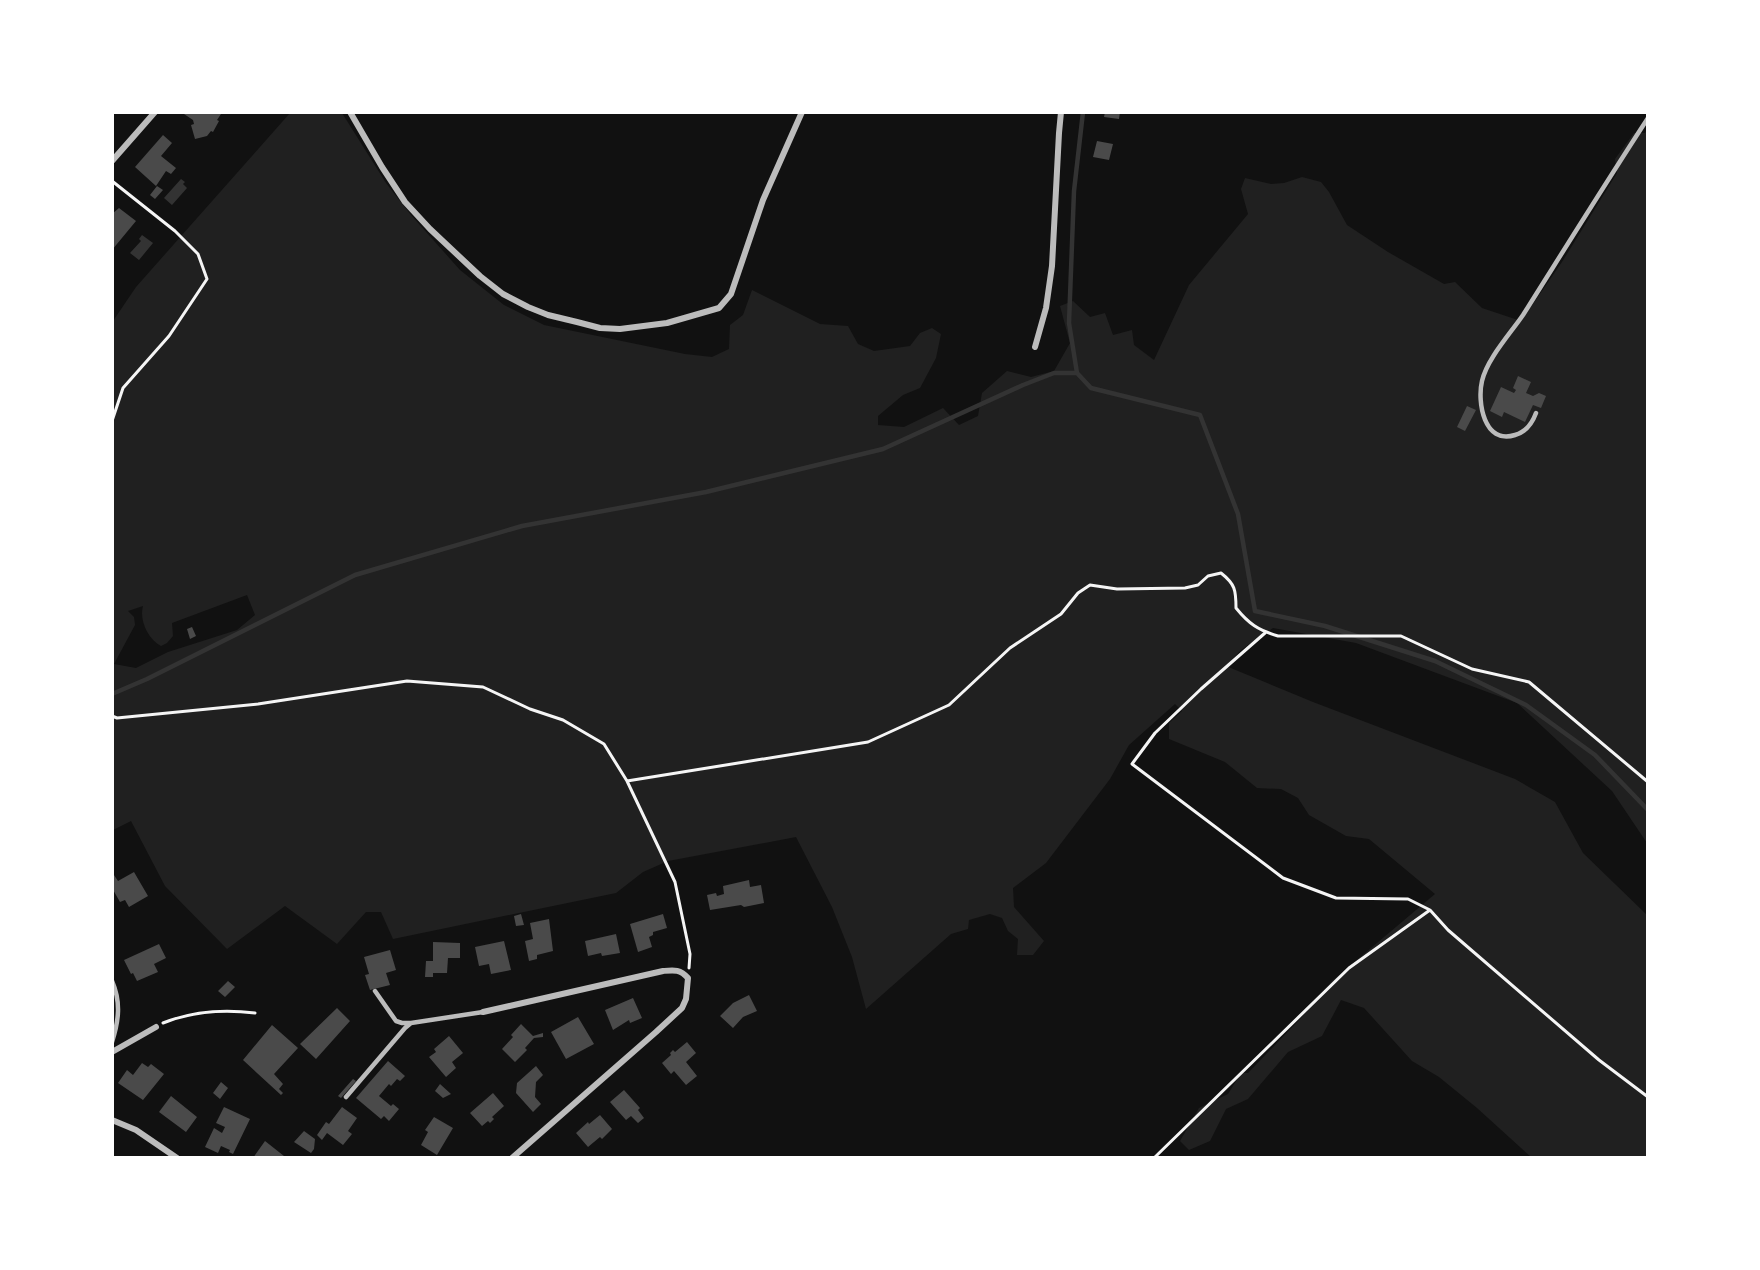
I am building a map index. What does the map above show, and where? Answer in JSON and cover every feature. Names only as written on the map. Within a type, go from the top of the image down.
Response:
[{"type":"street","points":[[112,161],[154,112]]},
{"type":"street","points":[[350,112],[405,202],[430,230],[480,276],[503,294],[548,315],[600,328],[620,329],[667,323],[719,308],[726,302],[731,294],[763,200],[802,112]]},
{"type":"street","points":[[1035,347],[1047,308],[1052,267],[1061,112]]},
{"type":"street","points":[[483,1011],[675,969],[683,972],[688,978],[686,999],[682,1008],[513,1158]]},
{"type":"street","points":[[112,1052],[156,1027]]},
{"type":"street","points":[[112,1120],[136,1130],[177,1158]]},
{"type":"lane","points":[[1536,413],[1533,422],[1517,434],[1508,437],[1493,432],[1486,423],[1482,411],[1480,396],[1482,379],[1489,364],[1647,118]]},
{"type":"lane","points":[[112,981],[118,994],[119,1009],[112,1042]]},
{"type":"lane","points":[[375,991],[396,1021],[402,1023],[483,1011]]},
{"type":"lane","points":[[346,1097],[411,1023]]},
{"type":"path","points":[[112,181],[175,231],[198,254],[207,279],[169,336],[123,388],[112,421]]},
{"type":"path","points":[[627,781],[868,742],[949,705],[1010,648],[1061,614],[1078,593],[1090,585],[1117,589],[1185,588],[1198,585],[1208,576],[1221,573],[1232,582],[1236,594],[1236,608],[1254,627],[1266,632],[1278,636],[1401,636],[1472,669],[1529,682],[1647,782]]},
{"type":"path","points":[[1266,632],[1155,733],[1132,765],[1283,878],[1336,898],[1408,899],[1430,910],[1448,930],[1590,1052],[1647,1097]]},
{"type":"path","points":[[112,716],[117,718],[258,704],[407,681],[483,687],[530,709],[563,720],[604,744],[627,781],[675,882],[690,954],[688,978]]},
{"type":"path","points":[[1154,1158],[1349,968],[1430,910]]},
{"type":"path","points":[[156,1027],[180,1016],[205,1012],[255,1013]]},
{"type":"shaded area","points":[[290,113],[342,113],[386,183],[411,215],[460,270],[504,305],[544,325],[685,354],[712,357],[729,349],[730,325],[743,315],[752,290],[820,324],[848,326],[858,344],[874,351],[910,346],[920,333],[932,328],[941,334],[936,358],[920,388],[903,395],[878,416],[878,425],[904,427],[943,408],[959,425],[978,416],[982,393],[1007,371],[1031,377],[1054,371],[1070,343],[1060,306],[1073,301],[1090,317],[1105,313],[1113,335],[1132,330],[1134,345],[1154,360],[1189,285],[1248,214],[1241,189],[1245,178],[1271,184],[1284,183],[1302,177],[1321,182],[1347,225],[1444,284],[1455,282],[1482,308],[1521,321],[1562,262],[1617,173],[1615,159],[1634,133],[1645,133],[1647,129],[1647,843],[1612,791],[1517,703],[1356,643],[1273,628],[1241,650],[1226,666],[1313,702],[1515,779],[1555,802],[1583,853],[1647,915],[1647,1157],[1531,1157],[1439,1077],[1412,1061],[1364,1008],[1341,1000],[1322,1036],[1288,1052],[1248,1099],[1226,1109],[1210,1141],[1189,1150],[1180,1141],[1199,1108],[1228,1094],[1241,1073],[1248,1073],[1301,1018],[1332,981],[1435,894],[1369,839],[1346,836],[1309,815],[1298,798],[1281,789],[1257,788],[1225,762],[1169,739],[1169,723],[1182,711],[1175,704],[1129,745],[1110,779],[1046,863],[1013,888],[1014,907],[1044,941],[1033,955],[1017,955],[1018,939],[1008,931],[1002,918],[990,914],[969,920],[968,929],[951,934],[866,1009],[852,957],[832,907],[796,837],[668,861],[643,872],[616,893],[393,939],[381,912],[366,912],[337,944],[285,906],[227,949],[165,886],[131,821],[113,830],[113,321],[136,287]],"holes":[[[247,595],[255,615],[237,630],[168,652],[136,668],[114,664],[135,625],[134,617],[128,611],[143,606],[142,617],[146,629],[152,639],[161,646],[173,636],[172,623]]]},
{"type":"shaded area","points":[[181,179],[187,188],[172,205],[164,198]]},
{"type":"shaded area","points":[[142,235],[153,243],[139,260],[130,253],[141,241],[139,239]]},
{"type":"building","points":[[185,112],[221,112],[221,114],[213,132],[195,139],[191,125],[194,124],[193,120],[184,114]]},
{"type":"building","points":[[1105,112],[1120,112],[1119,119],[1104,117]]},
{"type":"building","points":[[163,135],[172,143],[161,156],[176,168],[171,174],[166,171],[156,186],[135,167]]},
{"type":"building","points":[[1097,141],[1113,144],[1109,160],[1093,157]]},
{"type":"building","points":[[157,186],[163,190],[155,199],[150,195]]},
{"type":"building","points":[[119,208],[136,221],[112,250],[112,214]]},
{"type":"building","points":[[1518,376],[1531,382],[1526,393],[1533,396],[1539,393],[1546,396],[1541,408],[1533,405],[1525,422],[1504,412],[1502,417],[1490,411],[1501,387],[1514,393],[1516,390],[1513,388]]},
{"type":"building","points":[[1467,406],[1476,410],[1465,431],[1457,427]]},
{"type":"building","points":[[192,627],[196,636],[190,639],[187,629]]},
{"type":"building","points":[[112,872],[118,881],[134,872],[148,896],[129,907],[125,900],[120,902],[112,888]]},
{"type":"building","points":[[749,880],[750,887],[761,885],[764,903],[710,910],[707,895],[724,894],[723,886]]},
{"type":"building","points":[[521,914],[524,925],[516,926],[514,916]]},
{"type":"building","points":[[663,914],[667,928],[653,932],[653,935],[649,937],[652,947],[638,952],[630,924]]},
{"type":"building","points":[[549,919],[553,951],[537,955],[537,959],[529,961],[525,941],[533,939],[530,923]]},
{"type":"building","points":[[616,934],[620,953],[588,956],[585,941]]},
{"type":"building","points":[[504,941],[511,970],[491,974],[489,964],[479,966],[475,947]]},
{"type":"building","points":[[433,942],[460,943],[460,958],[448,958],[447,973],[433,973],[433,977],[425,977],[426,961],[433,961]]},
{"type":"building","points":[[159,944],[166,958],[154,964],[158,972],[137,981],[124,960]]},
{"type":"building","points":[[390,950],[396,970],[386,973],[390,985],[370,990],[365,975],[369,974],[364,957]]},
{"type":"building","points":[[228,981],[235,987],[225,997],[218,991]]},
{"type":"building","points":[[749,995],[757,1011],[743,1017],[733,1028],[720,1016],[733,1003]]},
{"type":"building","points":[[633,998],[642,1018],[630,1023],[629,1020],[613,1030],[605,1010]]},
{"type":"building","points":[[337,1008],[350,1021],[316,1059],[300,1044]]},
{"type":"building","points":[[578,1017],[594,1044],[566,1059],[551,1032]]},
{"type":"building","points":[[521,1024],[533,1036],[543,1033],[543,1037],[534,1038],[525,1048],[527,1050],[515,1062],[502,1049]]},
{"type":"building","points":[[272,1025],[298,1048],[274,1074],[283,1084],[279,1089],[283,1093],[281,1095],[243,1060]]},
{"type":"building","points":[[449,1036],[463,1053],[452,1062],[456,1068],[446,1077],[429,1057],[436,1052],[434,1049]]},
{"type":"building","points":[[687,1042],[696,1053],[686,1062],[697,1076],[686,1085],[674,1071],[671,1074],[662,1063],[673,1050],[675,1052]]},
{"type":"building","points":[[388,1061],[405,1076],[400,1081],[397,1079],[391,1086],[389,1084],[379,1096],[391,1106],[393,1104],[399,1109],[389,1121],[384,1116],[381,1119],[356,1098]]},
{"type":"building","points":[[142,1063],[148,1067],[151,1064],[164,1074],[143,1100],[118,1083],[127,1070],[133,1075]]},
{"type":"building","points":[[536,1066],[543,1075],[536,1082],[535,1097],[541,1104],[533,1112],[516,1093],[517,1083]]},
{"type":"building","points":[[353,1079],[356,1081],[341,1098],[338,1096]]},
{"type":"building","points":[[221,1082],[228,1088],[220,1099],[213,1093]]},
{"type":"building","points":[[440,1084],[451,1094],[443,1098],[435,1091]]},
{"type":"building","points":[[624,1090],[640,1108],[638,1110],[644,1118],[638,1123],[631,1116],[626,1120],[610,1102]]},
{"type":"building","points":[[493,1093],[504,1106],[492,1117],[494,1119],[490,1123],[488,1121],[482,1126],[470,1113]]},
{"type":"building","points":[[171,1096],[197,1117],[186,1132],[159,1112]]},
{"type":"building","points":[[224,1107],[250,1119],[233,1154],[221,1146],[218,1153],[205,1147],[214,1128],[222,1133],[225,1127],[216,1123]]},
{"type":"building","points":[[342,1107],[357,1118],[348,1131],[352,1134],[343,1145],[327,1133],[322,1140],[317,1135],[326,1122],[329,1124]]},
{"type":"building","points":[[600,1115],[612,1129],[602,1139],[600,1137],[588,1147],[576,1133]]},
{"type":"building","points":[[434,1117],[453,1128],[437,1155],[421,1145],[428,1132],[425,1130]]},
{"type":"building","points":[[304,1131],[315,1139],[311,1153],[294,1142]]},
{"type":"building","points":[[265,1141],[284,1156],[283,1158],[253,1158]]},
{"type":"waterway","points":[[1083,112],[1074,191],[1069,323],[1077,373],[1091,388],[1200,415],[1238,514],[1255,611],[1325,626],[1435,661],[1526,705],[1595,755],[1648,810]]},
{"type":"waterway","points":[[112,694],[147,679],[355,575],[522,526],[706,492],[883,449],[1023,385],[1054,373],[1077,373]]}]
